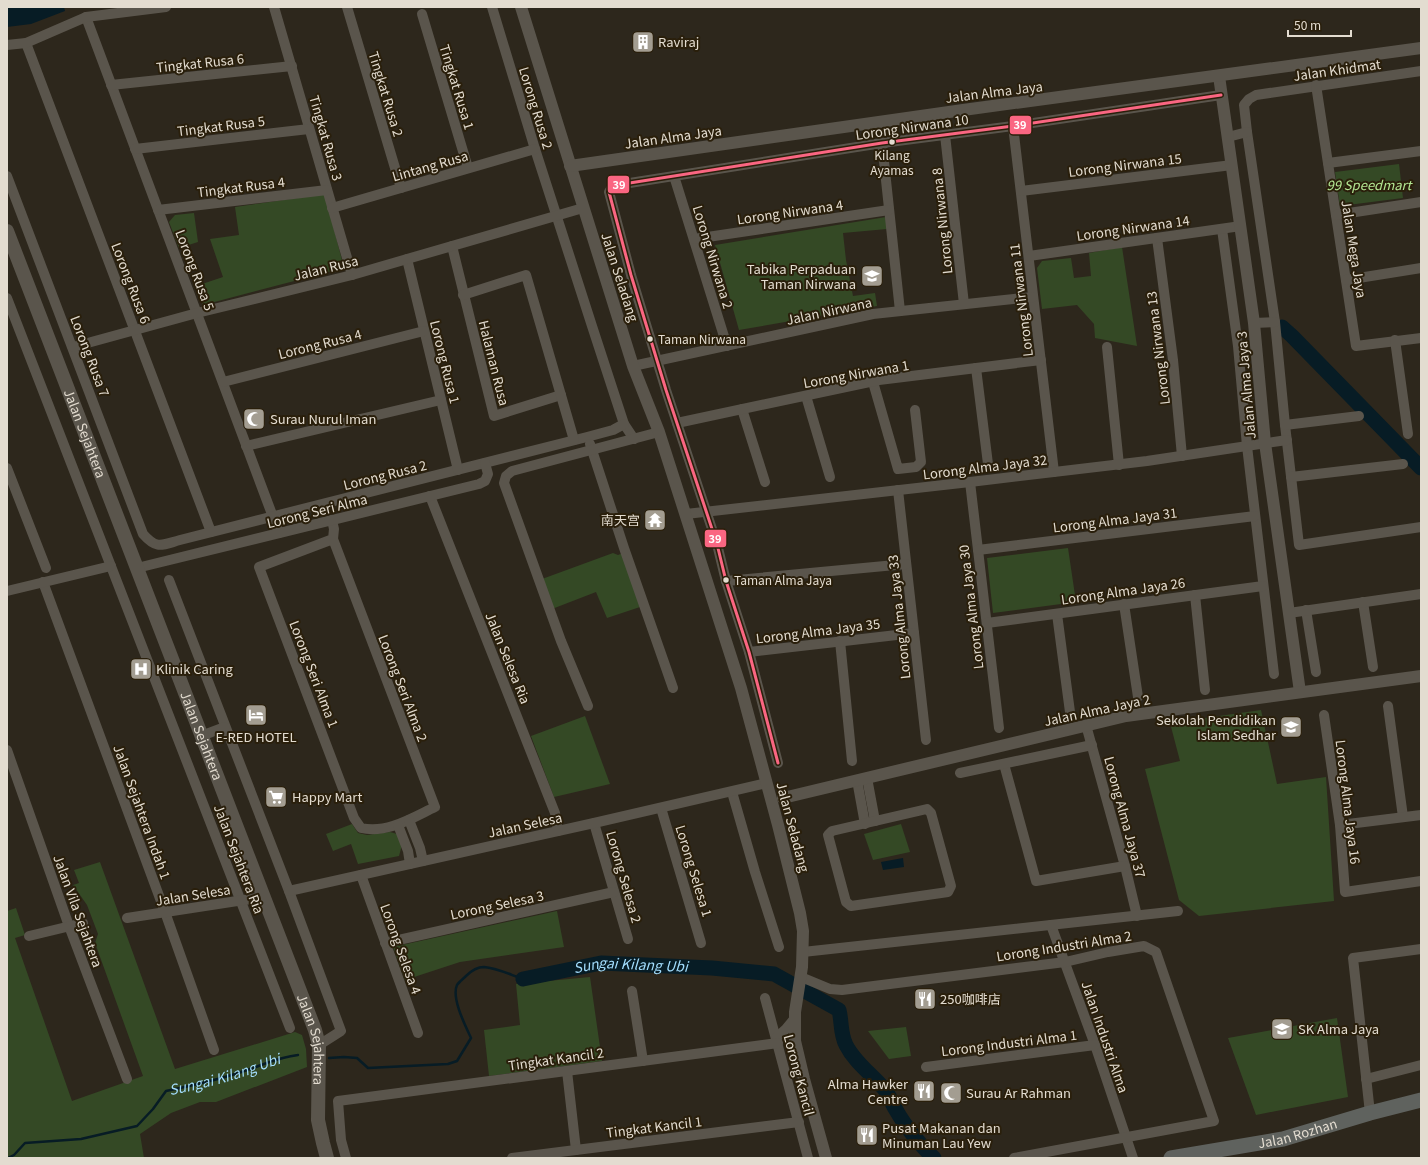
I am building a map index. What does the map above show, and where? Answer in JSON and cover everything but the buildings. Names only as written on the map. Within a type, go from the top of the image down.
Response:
[{"type":"main road","name":"Jalan Sejahtera","points":[[7,231],[315,1030],[319,1047],[318,1120],[327,1158]]},
{"type":"main road","name":"Jalan Rozhan","points":[[1171,1158],[1283,1139],[1370,1113],[1421,1100]]},
{"type":"street","points":[[7,45],[26,43],[86,17],[166,7]]},
{"type":"street","name":"Tingkat Rusa 3","points":[[274,7],[352,276]]},
{"type":"street","name":"Tingkat Rusa 2","points":[[347,7],[401,188]]},
{"type":"street","name":"Lorong Rusa 2","points":[[492,7],[556,216]]},
{"type":"street","name":"Jalan Seladang","points":[[521,7],[633,366],[659,432],[686,514],[741,688],[767,783],[800,913],[803,931],[803,952],[795,1015],[795,1041],[826,1158]]},
{"type":"street","name":"Tingkat Rusa 1","points":[[422,14],[468,168]]},
{"type":"street","name":"Lorong Rusa 5","points":[[86,17],[279,533]]},
{"type":"street","name":"Lorong Rusa 6","points":[[26,43],[211,532]]},
{"type":"street","name":"Jalan Alma Jaya","points":[[570,166],[963,110],[1421,48]]},
{"type":"street","name":"Tingkat Rusa 6","points":[[111,86],[292,66]]},
{"type":"street","name":"Jalan Khidmat","points":[[1247,132],[1244,105],[1249,99],[1256,95],[1421,71]]},
{"type":"street","name":"Jalan Alma Jaya 3","points":[[1219,76],[1254,323],[1265,443],[1300,692]]},
{"type":"street","name":"Jalan Mega Jaya","points":[[1316,86],[1356,346],[1395,340]]},
{"type":"street","name":"Lorong Nirwana 10","points":[[609,192],[612,187],[617,186],[882,143],[1013,126],[1221,95]]},
{"type":"street","name":"Lorong Nirwana 11","points":[[1013,126],[1054,472]]},
{"type":"street","name":"Tingkat Rusa 5","points":[[135,149],[310,129]]},
{"type":"street","points":[[1228,137],[1247,132],[1275,322],[1299,545],[1421,527]]},
{"type":"street","name":"Lorong Nirwana 8","points":[[945,135],[964,304]]},
{"type":"street","points":[[882,143],[900,311]]},
{"type":"street","name":"Lintang Rusa","points":[[332,208],[535,148]]},
{"type":"street","points":[[1328,163],[1421,151]]},
{"type":"street","name":"Lorong Nirwana 15","points":[[1021,191],[1232,165]]},
{"type":"street","name":"Lorong Rusa 7","points":[[7,176],[143,534],[151,543]]},
{"type":"street","name":"Lorong Nirwana 2","points":[[674,176],[727,346]]},
{"type":"street","name":"Tingkat Rusa 4","points":[[158,210],[327,190]]},
{"type":"street","name":"Jalan Seladang","points":[[609,192],[631,275],[666,390],[678,422],[717,544],[726,580],[749,652],[778,763]]},
{"type":"street","points":[[1336,215],[1421,202]]},
{"type":"street","name":"Jalan Rusa","points":[[73,347],[197,313],[352,276],[583,208]]},
{"type":"street","name":"Lorong Nirwana 4","points":[[694,239],[889,210]]},
{"type":"street","points":[[556,216],[624,424],[634,439]]},
{"type":"street","name":"Lorong Nirwana 14","points":[[1029,256],[1241,226]]},
{"type":"street","name":"Jalan Alma Jaya 3","points":[[1222,229],[1238,346],[1246,446],[1274,674]]},
{"type":"street","name":"Lorong Nirwana 13","points":[[1157,238],[1173,360],[1182,456]]},
{"type":"street","name":"Halaman Rusa","points":[[452,246],[494,416],[561,395]]},
{"type":"street","name":"Lorong Rusa 1","points":[[407,260],[458,470]]},
{"type":"street","points":[[1346,280],[1421,268]]},
{"type":"street","points":[[464,295],[526,275],[574,440]]},
{"type":"street","name":"Jalan Nirwana","points":[[633,366],[873,314],[1033,297]]},
{"type":"street","name":"Jalan Sejahtera Ria","points":[[7,298],[290,1028]]},
{"type":"street","points":[[1254,323],[1275,322]]},
{"type":"street","name":"Lorong Rusa 4","points":[[222,382],[424,331]]},
{"type":"street","points":[[1408,434],[1395,340],[1421,338]]},
{"type":"street","points":[[1107,347],[1118,464]]},
{"type":"street","name":"Lorong Nirwana 1","points":[[678,422],[873,382],[1041,360]]},
{"type":"street","points":[[976,368],[988,464]]},
{"type":"street","points":[[873,382],[898,469],[916,467],[921,462],[915,410]]},
{"type":"street","points":[[806,396],[830,477]]},
{"type":"street","points":[[246,446],[441,400]]},
{"type":"street","points":[[742,409],[765,482]]},
{"type":"street","points":[[1285,425],[1359,416]]},
{"type":"street","name":"Lorong Rusa 2","points":[[151,543],[162,545],[587,437],[612,430],[624,424]]},
{"type":"street","points":[[588,706],[561,641],[504,483],[506,476],[512,471],[659,432]]},
{"type":"street","points":[[587,437],[673,688]]},
{"type":"street","name":"Lorong Alma Jaya 32","points":[[686,514],[1054,472],[1182,456],[1287,440]]},
{"type":"street","points":[[508,457],[512,471]]},
{"type":"street","name":"Lorong Seri Alma","points":[[137,568],[478,484],[485,481],[488,474],[485,463]]},
{"type":"street","points":[[1291,478],[1403,464]]},
{"type":"street","points":[[7,468],[46,568]]},
{"type":"street","name":"Lorong Alma Jaya 30","points":[[970,482],[999,728]]},
{"type":"street","name":"Lorong Alma Jaya 33","points":[[898,490],[926,740]]},
{"type":"street","name":"Jalan Selesa Ria","points":[[430,496],[555,813],[558,831]]},
{"type":"street","name":"Lorong Alma Jaya 31","points":[[978,550],[1255,516]]},
{"type":"street","points":[[332,520],[334,529],[333,539]]},
{"type":"street","name":"Lorong Seri Alma 2","points":[[333,539],[435,807],[398,825]]},
{"type":"street","name":"Lorong Seri Alma 1","points":[[333,539],[259,567],[354,818],[360,828],[370,830],[398,825]]},
{"type":"street","points":[[726,580],[906,564]]},
{"type":"street","points":[[7,591],[111,566]]},
{"type":"street","points":[[168,580],[289,891]]},
{"type":"street","name":"Jalan Sejahtera Indah 1","points":[[43,582],[165,912],[214,1050]]},
{"type":"street","name":"Lorong Alma Jaya 26","points":[[986,623],[1263,586]]},
{"type":"street","points":[[1289,613],[1421,594]]},
{"type":"street","points":[[1195,595],[1205,690]]},
{"type":"street","points":[[1363,602],[1373,667]]},
{"type":"street","points":[[1124,604],[1138,696]]},
{"type":"street","points":[[1306,610],[1316,672]]},
{"type":"street","points":[[1057,614],[1070,712]]},
{"type":"street","name":"Lorong Alma Jaya 35","points":[[749,652],[914,633]]},
{"type":"street","points":[[840,641],[852,761]]},
{"type":"street","name":"Jalan Alma Jaya 2","points":[[783,798],[1126,716],[1421,676]]},
{"type":"street","points":[[1388,706],[1403,817]]},
{"type":"street","name":"Lorong Alma Jaya 16","points":[[1324,715],[1340,825],[1346,892],[1421,881]]},
{"type":"street","name":"Lorong Alma Jaya 37","points":[[1086,725],[1125,866],[1137,916]]},
{"type":"street","points":[[201,736],[226,727]]},
{"type":"street","points":[[960,773],[1092,745]]},
{"type":"street","name":"Jalan Vila Sejahtera","points":[[7,750],[69,926],[127,1079]]},
{"type":"street","points":[[1004,764],[1036,881],[1125,866]]},
{"type":"street","points":[[763,768],[770,782],[783,798],[778,825]]},
{"type":"street","points":[[862,779],[870,822]]},
{"type":"street","name":"Jalan Selesa","points":[[289,891],[767,783]]},
{"type":"street","points":[[732,792],[755,872],[779,947]]},
{"type":"street","name":"Lorong Selesa 1","points":[[661,808],[701,943]]},
{"type":"street","points":[[927,810],[931,813],[951,886],[948,892],[851,906],[846,902],[828,835],[832,831],[870,822],[927,810]]},
{"type":"street","points":[[1340,825],[1421,815]]},
{"type":"street","points":[[409,820],[420,848],[423,861]]},
{"type":"street","name":"Lorong Selesa 2","points":[[594,823],[628,939]]},
{"type":"street","points":[[398,825],[408,851],[410,864]]},
{"type":"street","name":"Lorong Selesa 4","points":[[361,875],[418,1033]]},
{"type":"street","name":"Jalan Sejahtera","points":[[289,891],[341,1031],[319,1047]]},
{"type":"street","name":"Lorong Selesa 3","points":[[385,943],[614,892]]},
{"type":"street","name":"Jalan Selesa","points":[[127,918],[263,897]]},
{"type":"street","points":[[803,952],[1178,911]]},
{"type":"street","points":[[29,936],[83,923]]},
{"type":"street","name":"Jalan Industri Alma","points":[[1051,925],[1095,1045],[1133,1158]]},
{"type":"street","name":"Lorong Industri Alma 2","points":[[800,980],[830,989],[842,990],[1065,962],[1108,952],[1144,946],[1156,952],[1214,1121],[1126,1137]]},
{"type":"street","points":[[1370,1113],[1353,958],[1421,949]]},
{"type":"street","points":[[632,991],[643,1061]]},
{"type":"street","name":"Lorong Kancil","points":[[765,998],[808,1158]]},
{"type":"street","points":[[777,1041],[795,1015]]},
{"type":"street","name":"Tingkat Kancil 2","points":[[346,1158],[341,1140],[338,1101],[643,1061],[777,1041]]},
{"type":"street","name":"Lorong Industri Alma 1","points":[[926,1067],[1095,1045]]},
{"type":"street","points":[[1366,1078],[1421,1065]]},
{"type":"street","points":[[567,1071],[576,1150]]},
{"type":"street","name":"Tingkat Kancil 1","points":[[512,1158],[799,1122]]},
{"type":"street","points":[[1014,1158],[1126,1137]]},
{"type":"green space","name":"99 Speedmart","points":[[1399,164],[1403,198],[1340,206],[1335,172]]},
{"type":"green space","points":[[325,194],[344,268],[203,305],[196,286],[223,277],[210,239],[239,235],[235,207]]},
{"type":"green space","points":[[194,213],[198,242],[179,248],[169,222],[175,215]]},
{"type":"green space","points":[[886,217],[887,229],[843,233],[846,260],[853,296],[875,293],[877,306],[739,330],[715,245]]},
{"type":"green space","points":[[1122,247],[1137,346],[1095,338],[1094,324],[1077,305],[1042,309],[1037,268],[1042,261],[1071,258],[1074,278],[1091,276],[1089,253]]},
{"type":"green space","points":[[1068,548],[1076,602],[993,613],[987,558]]},
{"type":"green space","points":[[613,553],[618,555],[623,553],[640,607],[607,618],[596,592],[552,609],[542,579]]},
{"type":"green space","points":[[1261,710],[1277,784],[1326,777],[1334,901],[1199,916],[1179,900],[1145,769],[1180,761],[1170,723]]},
{"type":"green space","points":[[585,716],[610,784],[554,797],[531,736]]},
{"type":"green space","points":[[352,824],[358,833],[367,835],[390,832],[397,834],[402,845],[399,856],[358,864],[351,844],[333,851],[326,834]]},
{"type":"green space","points":[[901,824],[910,852],[873,860],[864,834]]},
{"type":"green space","points":[[100,862],[175,1069],[295,1032],[302,1035],[306,1049],[307,1067],[216,1102],[200,1102],[171,1113],[140,1134],[144,1158],[7,1158],[7,911],[16,908],[25,935],[15,938],[72,1101],[143,1076],[95,943],[98,934],[87,905],[73,885],[79,883],[74,870]]},
{"type":"green space","points":[[557,911],[564,947],[460,962],[405,980],[393,947]]},
{"type":"green space","points":[[590,977],[602,1061],[489,1076],[484,1030],[520,1025],[516,984]]},
{"type":"green space","points":[[1337,1018],[1348,1097],[1256,1115],[1228,1038]]},
{"type":"green space","points":[[906,1027],[911,1056],[889,1059],[868,1031]]},
{"type":"water","points":[[7,7],[64,7],[65,11],[31,24],[7,27]]},
{"type":"water","points":[[903,858],[904,867],[883,870],[881,862]]},
{"type":"waterway","points":[[1282,327],[1421,468]]},
{"type":"waterway","name":"Sungai Kilang Ubi","points":[[523,979],[601,963],[712,968],[774,974],[839,1010],[843,1036],[846,1045],[854,1058],[886,1091],[909,1129],[934,1158]]},
{"type":"waterway","name":"Sungai Kilang Ubi","points":[[329,1058],[357,1058],[368,1068],[448,1064],[457,1061],[471,1038],[457,1005],[457,985],[472,971],[481,967],[494,969],[523,979]]},
{"type":"waterway","name":"Sungai Kilang Ubi","points":[[8,1158],[14,1155],[25,1143],[81,1139],[137,1126],[153,1109],[166,1091],[246,1071],[275,1060],[298,1055]]},
{"type":"transit line","name":"39","points":[[778,763],[749,652],[726,581],[717,544],[666,390],[631,275],[609,192],[612,187],[882,143],[1013,126],[1221,95]]},
{"type":"place","name":"Raviraj","points":[[643,42]]},
{"type":"place","name":"Kilang Ayamas","points":[[892,142]]},
{"type":"place","name":"Tabika Perpaduan Taman Nirwana","points":[[872,276]]},
{"type":"place","name":"Taman Nirwana","points":[[650,339]]},
{"type":"place","name":"Surau Nurul Iman","points":[[254,419]]},
{"type":"place","name":"南天宫","points":[[655,520]]},
{"type":"place","name":"Taman Alma Jaya","points":[[726,580]]},
{"type":"place","name":"Klinik Caring","points":[[141,669]]},
{"type":"place","name":"E-RED HOTEL","points":[[256,715]]},
{"type":"place","name":"Sekolah Pendidikan Islam Sedhar","points":[[1291,727]]},
{"type":"place","name":"Happy Mart","points":[[276,797]]},
{"type":"place","name":"250咖啡店","points":[[925,999]]},
{"type":"place","name":"SK Alma Jaya","points":[[1282,1029]]},
{"type":"place","name":"Alma Hawker Centre","points":[[924,1091]]},
{"type":"place","name":"Surau Ar Rahman","points":[[951,1093]]},
{"type":"place","name":"Pusat Makanan dan Minuman Lau Yew","points":[[867,1135]]}]
